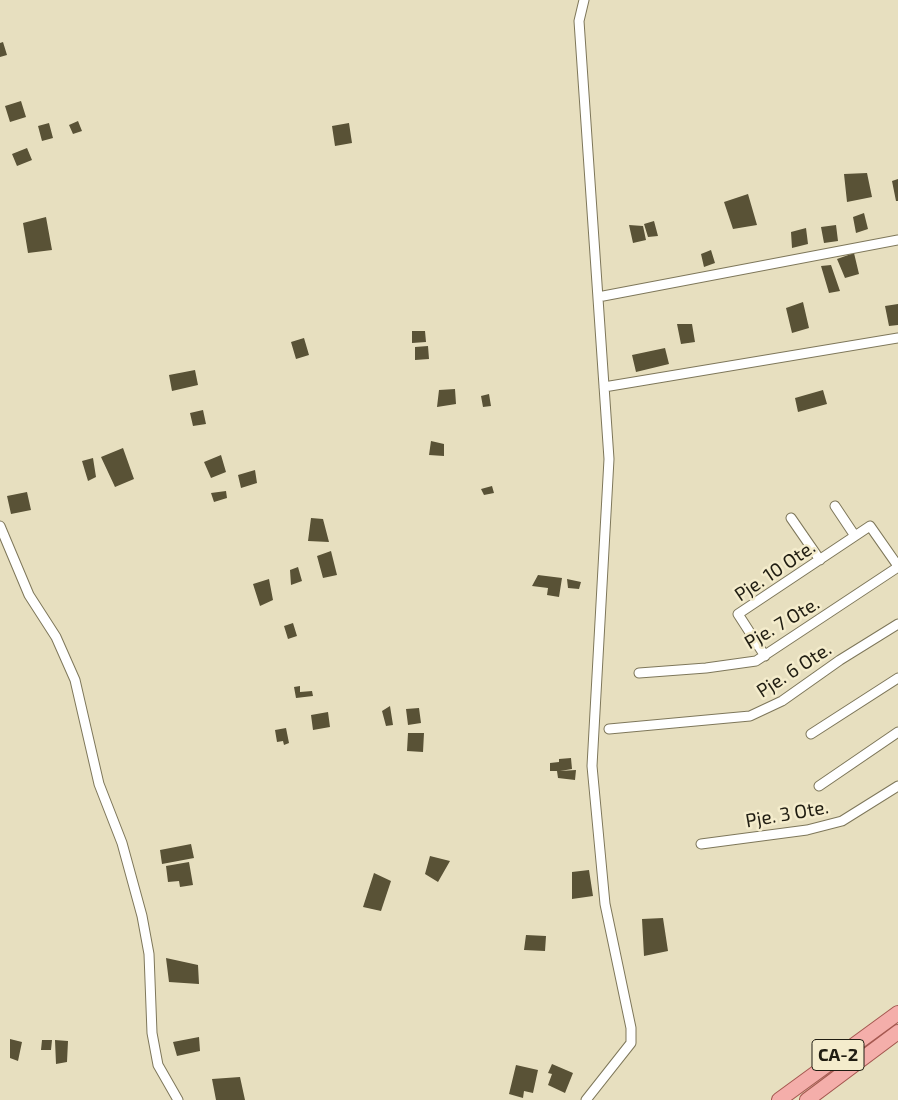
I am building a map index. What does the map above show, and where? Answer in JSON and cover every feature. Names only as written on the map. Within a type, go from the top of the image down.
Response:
[{"type":"main road","name":"CA-2","points":[[779,1100],[898,1013]]},
{"type":"main road","name":"CA-2","points":[[808,1100],[898,1032]]},
{"type":"street","points":[[584,0],[579,20],[609,459],[592,766],[604,904],[631,1028],[631,1044],[586,1100]]},
{"type":"street","points":[[598,297],[898,240]]},
{"type":"street","points":[[604,387],[898,338]]},
{"type":"street","points":[[835,506],[855,536]]},
{"type":"street","points":[[791,518],[820,560]]},
{"type":"street","points":[[0,526],[29,595],[56,637],[75,680],[99,784],[122,843],[142,916],[149,954],[152,1032],[158,1065],[178,1100]]},
{"type":"street","name":"Pje. 10 Ote.","points":[[765,656],[738,614],[870,526],[898,567]]},
{"type":"street","name":"Pje. 7 Ote.","points":[[639,673],[706,668],[756,661],[898,567]]},
{"type":"street","name":"Pje. 6 Ote.","points":[[609,729],[750,716],[782,701],[840,660],[898,624]]},
{"type":"street","points":[[811,734],[898,678]]},
{"type":"street","points":[[819,786],[898,732]]},
{"type":"street","name":"Pje. 3 Ote.","points":[[701,844],[807,830],[842,821],[898,786]]},
{"type":"building","points":[[3,42],[7,55],[0,57],[0,43]]},
{"type":"building","points":[[21,101],[26,117],[10,122],[5,106]]},
{"type":"building","points":[[78,121],[82,131],[73,134],[69,125]]},
{"type":"building","points":[[49,123],[53,138],[42,141],[38,126]]},
{"type":"building","points":[[349,123],[352,143],[335,146],[332,126]]},
{"type":"building","points":[[27,148],[32,160],[17,166],[12,154]]},
{"type":"building","points":[[867,173],[872,197],[847,202],[844,174]]},
{"type":"building","points":[[898,179],[898,201],[896,201],[892,181]]},
{"type":"building","points":[[748,194],[757,225],[733,229],[724,202]]},
{"type":"building","points":[[864,213],[868,229],[856,233],[853,217]]},
{"type":"building","points":[[46,217],[52,250],[28,253],[23,223]]},
{"type":"building","points":[[654,221],[658,236],[648,237],[644,224]]},
{"type":"building","points":[[629,225],[643,226],[646,240],[633,243]]},
{"type":"building","points":[[836,225],[838,241],[824,243],[821,227]]},
{"type":"building","points":[[806,228],[808,244],[792,248],[791,232]]},
{"type":"building","points":[[711,250],[715,263],[704,267],[701,254]]},
{"type":"building","points":[[854,253],[859,274],[845,278],[837,259]]},
{"type":"building","points":[[831,265],[840,291],[829,293],[821,266]]},
{"type":"building","points":[[803,302],[809,328],[792,333],[786,308]]},
{"type":"building","points":[[898,304],[898,325],[889,326],[885,306]]},
{"type":"building","points":[[677,324],[692,324],[695,342],[681,344]]},
{"type":"building","points":[[412,331],[425,331],[426,342],[412,343]]},
{"type":"building","points":[[304,338],[309,355],[296,359],[291,342]]},
{"type":"building","points":[[428,346],[429,359],[415,360],[415,347]]},
{"type":"building","points":[[665,348],[669,364],[636,372],[632,355]]},
{"type":"building","points":[[195,370],[198,385],[172,391],[169,375]]},
{"type":"building","points":[[455,389],[456,404],[437,407],[439,390]]},
{"type":"building","points":[[823,390],[827,404],[798,412],[795,398]]},
{"type":"building","points":[[489,394],[491,406],[483,407],[481,396]]},
{"type":"building","points":[[203,410],[206,424],[193,426],[190,413]]},
{"type":"building","points":[[431,441],[444,444],[444,456],[429,455]]},
{"type":"building","points":[[123,448],[134,479],[115,487],[101,457]]},
{"type":"building","points":[[221,455],[226,472],[211,478],[204,462]]},
{"type":"building","points":[[93,458],[96,477],[88,481],[82,461]]},
{"type":"building","points":[[255,470],[257,483],[241,488],[238,475]]},
{"type":"building","points":[[492,486],[494,493],[484,495],[481,489]]},
{"type":"building","points":[[226,491],[227,498],[214,502],[211,493]]},
{"type":"building","points":[[27,492],[31,510],[11,514],[7,496]]},
{"type":"building","points":[[311,518],[323,519],[329,542],[308,541]]},
{"type":"building","points":[[331,551],[337,575],[323,578],[317,556]]},
{"type":"building","points":[[298,567],[302,581],[291,585],[290,570]]},
{"type":"building","points":[[538,575],[562,578],[559,597],[547,595],[548,588],[532,586]]},
{"type":"building","points":[[269,579],[273,600],[260,606],[253,584]]},
{"type":"building","points":[[567,579],[581,582],[579,589],[568,588]]},
{"type":"building","points":[[293,623],[297,636],[288,639],[284,626]]},
{"type":"building","points":[[300,686],[300,692],[312,691],[313,696],[296,698],[294,687]]},
{"type":"building","points":[[390,706],[393,725],[386,726],[382,711]]},
{"type":"building","points":[[419,708],[421,723],[408,725],[406,709]]},
{"type":"building","points":[[328,712],[330,727],[313,730],[311,715]]},
{"type":"building","points":[[286,728],[289,743],[284,745],[283,741],[277,742],[275,730]]},
{"type":"building","points":[[408,733],[424,733],[423,752],[407,751]]},
{"type":"building","points":[[571,758],[572,769],[560,771],[576,770],[575,780],[558,778],[557,771],[550,771],[550,763],[559,762],[559,759]]},
{"type":"building","points":[[191,844],[194,858],[162,864],[160,850]]},
{"type":"building","points":[[430,856],[450,861],[438,882],[425,874]]},
{"type":"building","points":[[189,862],[193,885],[180,887],[179,881],[168,882],[166,866]]},
{"type":"building","points":[[589,870],[593,896],[572,899],[572,872]]},
{"type":"building","points":[[374,873],[391,881],[381,911],[363,907]]},
{"type":"building","points":[[663,918],[668,951],[644,956],[642,919]]},
{"type":"building","points":[[526,935],[546,936],[545,951],[524,950]]},
{"type":"building","points":[[166,958],[198,965],[199,984],[169,982]]},
{"type":"building","points":[[199,1037],[200,1051],[177,1056],[173,1042]]},
{"type":"building","points":[[10,1039],[22,1042],[18,1061],[10,1058]]},
{"type":"building","points":[[42,1040],[52,1040],[51,1050],[41,1050]]},
{"type":"building","points":[[55,1040],[68,1041],[67,1062],[56,1064]]},
{"type":"building","points":[[552,1064],[573,1073],[565,1093],[548,1085],[552,1074],[548,1073]]},
{"type":"building","points":[[516,1065],[538,1070],[533,1093],[524,1091],[523,1098],[509,1094]]},
{"type":"building","points":[[240,1077],[245,1100],[216,1100],[212,1079]]}]
